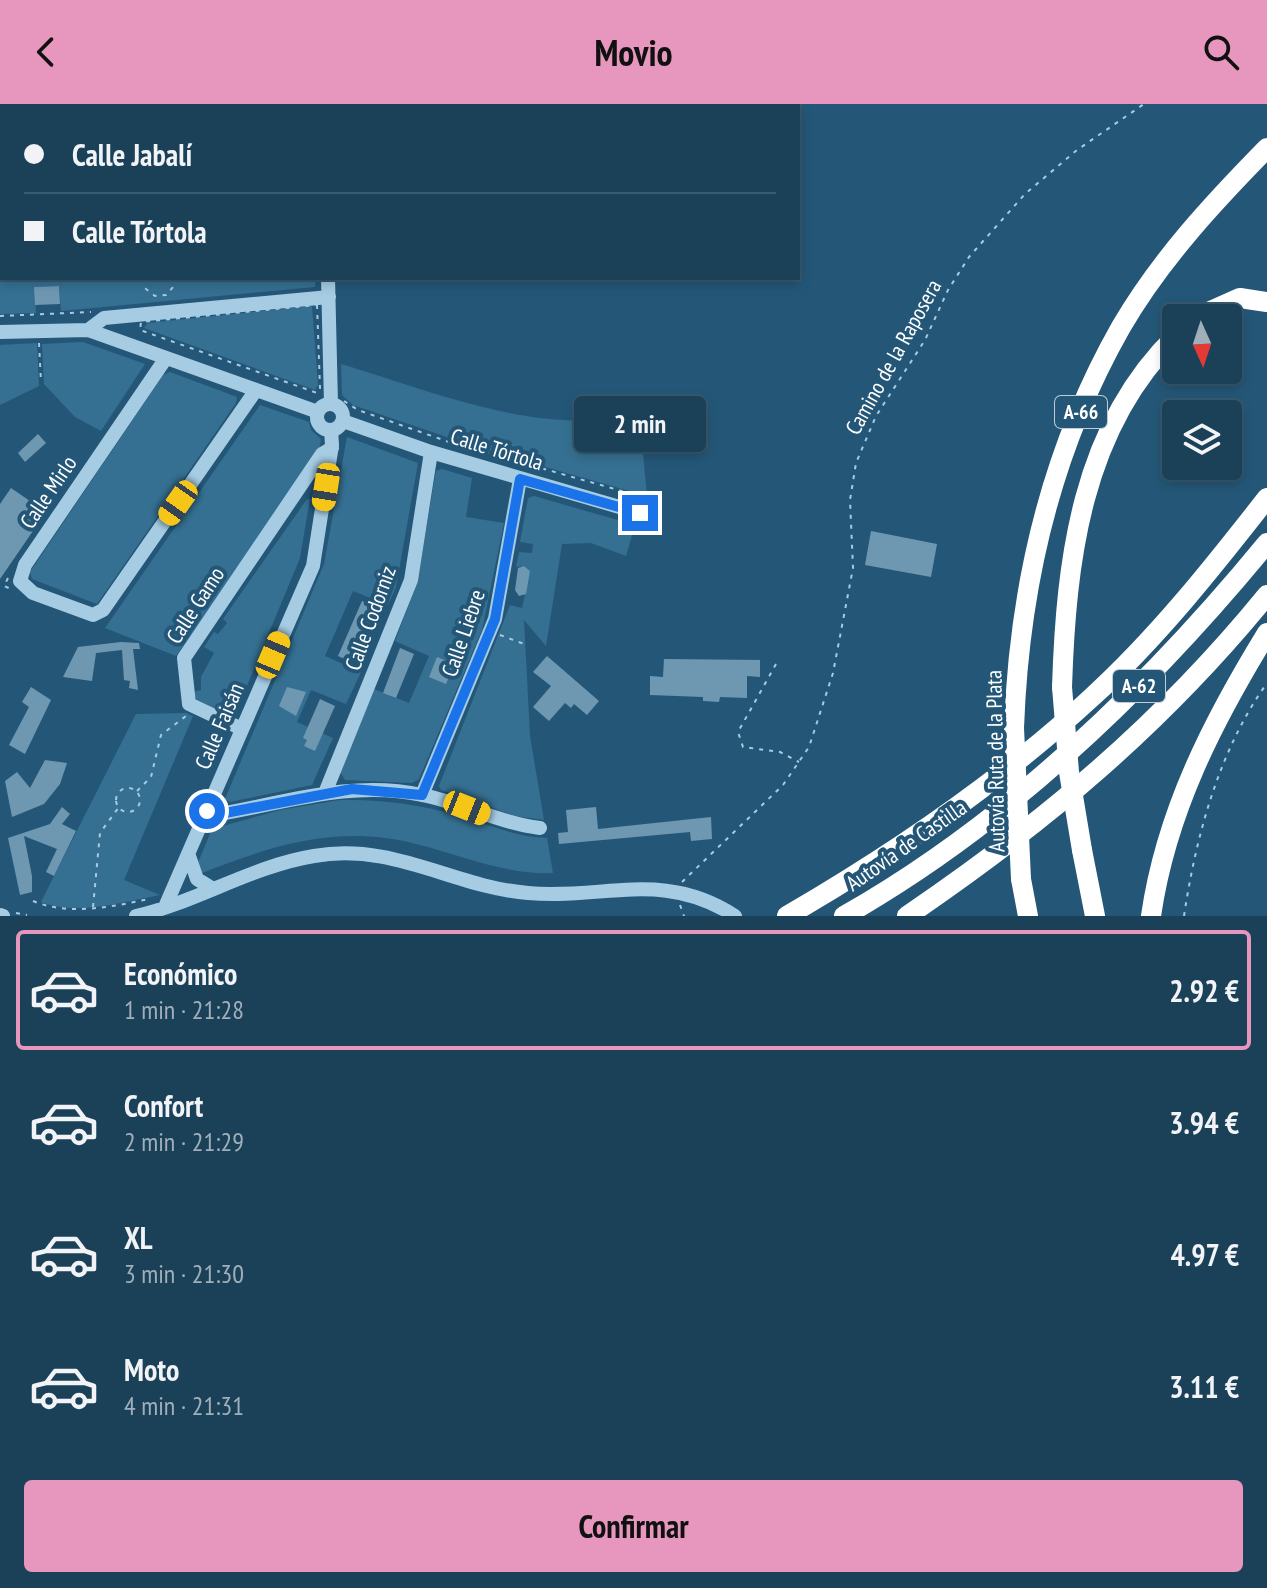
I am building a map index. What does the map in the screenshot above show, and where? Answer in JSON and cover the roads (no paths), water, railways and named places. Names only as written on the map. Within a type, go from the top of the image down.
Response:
[{"type":"highway","name":"Autovía Ruta de la Plata","points":[[1028,916],[1021,879],[1014,728],[1017,657],[1024,605],[1043,516],[1064,452],[1122,326],[1201,216],[1267,148]]},
{"type":"highway","points":[[1226,304],[1240,298],[1267,302]]},
{"type":"highway","name":"A-66","points":[[1095,916],[1069,772],[1062,687],[1065,603],[1076,531],[1104,439],[1124,401],[1162,350]]},
{"type":"highway","points":[[787,916],[872,866],[984,787],[1092,697],[1197,587],[1267,498]]},
{"type":"highway","name":"Autovía de Castilla","points":[[844,916],[884,893],[994,813],[1107,719],[1213,608],[1267,543]]},
{"type":"highway","name":"A-62","points":[[907,916],[1000,853],[1111,762],[1174,701],[1267,595]]},
{"type":"highway","points":[[1151,916],[1171,828],[1187,782],[1230,692],[1267,633]]},
{"type":"street","points":[[0,332],[92,331],[256,390],[329,404],[341,409],[337,425],[318,422],[329,404],[323,301],[328,280]]},
{"type":"street","points":[[92,331],[104,318],[323,301]]},
{"type":"street","points":[[122,318],[126,344]]},
{"type":"street","name":"Calle Mirlo","points":[[166,358],[20,574],[20,581],[29,590],[98,614],[256,390]]},
{"type":"street","name":"Calle Faisán","points":[[168,903],[313,566],[337,425]]},
{"type":"street","name":"Calle Tórtola","points":[[337,425],[640,513]]},
{"type":"street","name":"Calle Gamo","points":[[242,729],[189,704],[184,658],[302,488],[322,454],[332,448]]},
{"type":"street","name":"Calle Codorniz","points":[[325,793],[407,593],[431,452]]},
{"type":"street","name":"Calle Liebre","points":[[422,795],[497,631],[520,479]]},
{"type":"street","points":[[302,488],[326,487]]},
{"type":"street","points":[[207,811],[220,814],[325,793],[375,789],[422,795],[511,824],[540,828]]},
{"type":"street","points":[[136,916],[295,860],[341,853],[386,856],[529,893],[627,887],[676,890],[697,896],[735,916]]},
{"type":"street","points":[[189,855],[197,879],[213,889]]}]
